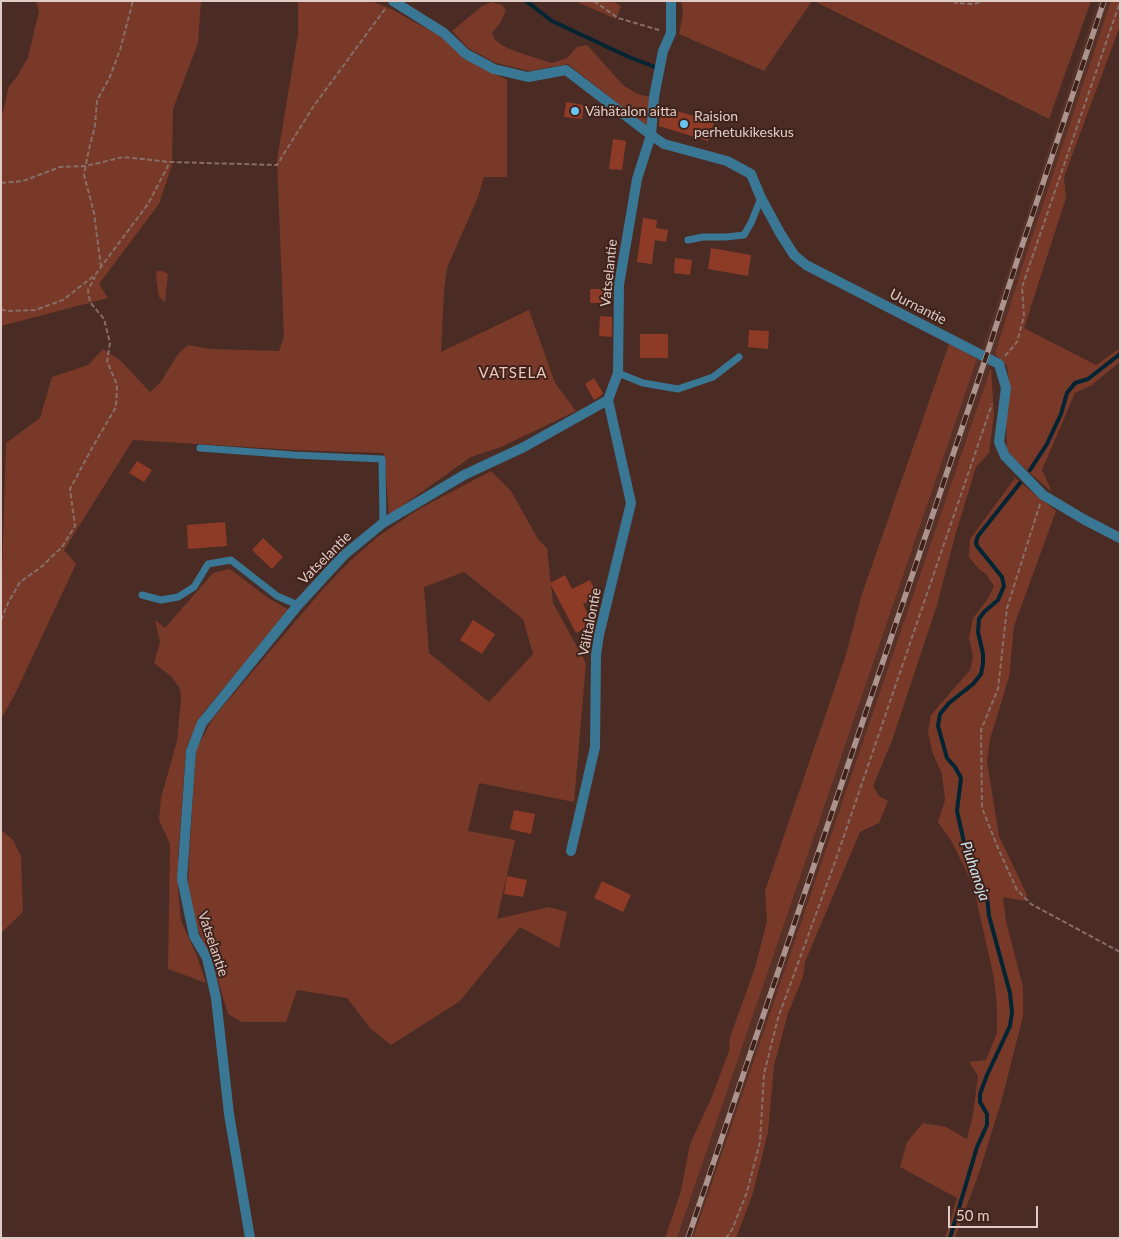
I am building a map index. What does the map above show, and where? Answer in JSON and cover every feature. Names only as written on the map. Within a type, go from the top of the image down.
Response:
[{"type":"street","name":"Vatselantie","points":[[250,1238],[229,1114],[216,998],[207,958],[194,936],[182,879],[191,751],[202,723],[298,605],[344,555],[384,523],[464,475],[524,447],[608,400],[618,373],[619,285],[637,180],[651,135],[654,97],[664,51],[671,33],[671,1]]},
{"type":"street","name":"Uurnantie","points":[[389,5],[444,33],[466,54],[494,69],[528,77],[566,70],[664,144],[727,161],[751,174],[761,198],[794,254],[806,265],[999,364]]},
{"type":"street","points":[[999,364],[1006,388],[999,442],[1004,456],[1043,495],[1084,520],[1120,538]]},
{"type":"street","name":"Välitalontie","points":[[571,851],[596,747],[596,655],[599,635],[631,503],[608,400]]},
{"type":"lane","points":[[688,240],[744,234],[751,223],[761,198]]},
{"type":"lane","points":[[618,373],[643,384],[678,388],[713,377],[739,357]]},
{"type":"lane","points":[[200,448],[382,459],[384,523]]},
{"type":"lane","points":[[142,595],[160,600],[178,597],[194,587],[208,564],[231,560],[277,596],[298,605]]},
{"type":"path","points":[[101,268],[94,213],[84,175],[88,149],[95,126],[98,100],[110,78],[120,50],[133,1]]},
{"type":"path","points":[[594,1],[618,18],[671,33]]},
{"type":"path","points":[[953,1],[956,3],[974,4],[984,1]]},
{"type":"path","points":[[999,364],[1018,342],[1024,316],[1022,287],[1120,2]]},
{"type":"path","points":[[1,183],[23,181],[60,167],[86,166],[123,157],[170,162],[277,164],[313,107],[389,5]]},
{"type":"path","points":[[1,309],[7,311],[35,310],[64,300],[95,275],[148,204],[170,162]]},
{"type":"path","points":[[1,620],[20,582],[40,568],[62,547],[75,526],[70,489],[116,407],[116,385],[107,361],[110,344],[104,319],[90,302],[88,290],[95,275]]},
{"type":"path","points":[[726,1238],[732,1230],[747,1192],[760,1142],[764,1074],[778,1018],[838,853],[993,402]]},
{"type":"path","points":[[1043,495],[1007,608],[998,690],[981,730],[982,808],[1017,890],[1031,904],[1120,952]]},
{"type":"shaded area","points":[[36,1],[201,1],[198,43],[173,109],[172,165],[159,204],[99,284],[108,298],[1,326],[1,120],[9,86],[17,77],[28,57],[39,11]]},
{"type":"shaded area","points":[[298,1],[371,1],[391,9],[442,37],[465,58],[507,80],[507,177],[484,177],[478,197],[447,268],[441,352],[529,310],[555,383],[576,411],[501,447],[471,457],[389,515],[384,453],[295,450],[133,440],[64,550],[76,564],[15,694],[1,719],[1,607],[6,443],[40,418],[52,377],[88,365],[103,349],[121,361],[150,392],[160,383],[178,354],[188,345],[211,349],[279,351],[284,337],[277,160],[298,34]]},
{"type":"shaded area","points":[[575,1],[612,1],[621,6],[616,19]]},
{"type":"shaded area","points":[[681,1],[812,1],[764,71],[679,34],[683,13]]},
{"type":"shaded area","points":[[814,1],[1091,1],[1049,119]]},
{"type":"shaded area","points":[[1098,1],[1111,1],[995,354],[693,1238],[677,1238],[982,349]]},
{"type":"shaded area","points":[[1111,1],[1120,1],[1120,26],[1064,177],[1066,198],[1024,328],[1096,365],[1120,348],[1120,362],[1092,385],[1075,393],[1042,470],[1052,492],[1014,459],[1007,449],[1006,422],[1010,390],[1007,366],[995,354]]},
{"type":"shaded area","points":[[492,2],[502,5],[506,10],[501,22],[492,33],[495,40],[505,47],[552,63],[567,58],[577,47],[587,45],[624,86],[638,94],[650,97],[649,128],[568,64],[530,71],[496,63],[468,48],[452,31],[482,6]]},
{"type":"shaded area","points":[[157,271],[168,274],[165,302],[159,297]]},
{"type":"shaded area","points":[[949,344],[977,359],[677,1238],[665,1238],[681,1191],[690,1144],[711,1099],[729,1051],[730,1037],[755,968],[767,921],[765,891],[846,655],[861,597]]},
{"type":"shaded area","points":[[991,367],[994,415],[989,453],[976,467],[937,605],[892,741],[873,786],[879,796],[888,801],[879,823],[860,832],[805,962],[803,977],[788,1013],[774,1066],[768,1132],[753,1193],[736,1238],[693,1238]]},
{"type":"shaded area","points":[[491,471],[511,491],[538,539],[547,548],[553,603],[586,663],[574,802],[479,783],[468,831],[515,840],[497,919],[549,907],[567,912],[559,948],[520,927],[460,1001],[391,1045],[371,1029],[347,998],[297,990],[286,1022],[242,1022],[228,1014],[215,970],[192,915],[188,889],[196,750],[213,718],[323,589],[351,560],[380,535],[419,509]],"holes":[[[464,572],[523,619],[533,654],[489,702],[429,653],[424,587]]]},
{"type":"shaded area","points":[[1015,478],[1056,511],[1014,626],[1009,677],[990,739],[987,762],[999,836],[1027,895],[1025,901],[1003,897],[1006,921],[1023,987],[1023,1016],[1002,1099],[980,1170],[955,1238],[945,1238],[957,1198],[900,1167],[907,1142],[923,1123],[946,1127],[967,1139],[973,1114],[978,1076],[969,1062],[986,1060],[997,1033],[997,1006],[994,978],[973,885],[952,842],[938,822],[945,800],[942,774],[932,751],[928,731],[931,715],[970,670],[973,656],[969,638],[973,618],[987,600],[994,586],[986,574],[969,557],[970,539]]},
{"type":"shaded area","points":[[230,569],[268,598],[289,610],[202,714],[186,748],[178,857],[178,890],[181,921],[197,956],[206,983],[168,969],[170,844],[159,820],[161,798],[177,741],[181,699],[180,689],[172,677],[154,663],[160,642],[155,620],[165,628],[213,573]]},
{"type":"shaded area","points":[[1,830],[13,840],[21,856],[23,912],[1,933]]},
{"type":"building","points":[[566,102],[584,105],[582,119],[564,117]]},
{"type":"building","name":"Raision perhetukikeskus","points":[[660,106],[714,122],[708,141],[659,126]]},
{"type":"building","points":[[613,139],[626,141],[622,170],[609,169]]},
{"type":"building","points":[[643,218],[657,220],[656,228],[668,230],[666,242],[655,240],[652,264],[637,262]]},
{"type":"building","points":[[711,248],[751,255],[748,276],[708,269]]},
{"type":"building","points":[[675,258],[692,260],[690,275],[674,273]]},
{"type":"building","points":[[590,289],[604,289],[604,303],[590,303]]},
{"type":"building","points":[[600,316],[612,317],[612,337],[599,336]]},
{"type":"building","points":[[749,330],[769,331],[768,349],[748,347]]},
{"type":"building","points":[[640,334],[668,334],[668,358],[640,358]]},
{"type":"building","points":[[594,378],[603,393],[594,400],[585,384]]},
{"type":"building","points":[[137,461],[152,470],[144,482],[129,473]]},
{"type":"building","points":[[225,522],[227,546],[188,549],[187,525]]},
{"type":"building","points":[[263,538],[283,557],[272,569],[252,550]]},
{"type":"building","points":[[565,575],[572,589],[590,580],[598,596],[583,604],[593,624],[576,633],[550,583]]},
{"type":"building","points":[[473,620],[495,634],[482,654],[460,640]]},
{"type":"building","points":[[514,810],[535,814],[531,834],[510,829]]},
{"type":"building","points":[[507,876],[527,880],[523,897],[504,894]]},
{"type":"building","points":[[602,881],[631,895],[623,912],[594,898]]},
{"type":"waterway","points":[[526,1],[552,21],[655,67]]},
{"type":"waterway","name":"Piuhanoja","points":[[1030,470],[1047,444],[1061,414],[1067,393],[1075,383],[1088,379],[1120,354]]},
{"type":"waterway","name":"Piuhanoja","points":[[950,1238],[977,1147],[987,1125],[987,1114],[980,1102],[980,1094],[1010,1026],[1012,1012],[1010,993],[989,916],[987,897],[965,847],[957,811],[961,778],[947,758],[938,726],[940,714],[949,703],[973,684],[981,674],[983,654],[978,632],[979,619],[998,600],[1004,586],[1002,577],[977,546],[976,542],[978,536],[1020,483]]},
{"type":"railway","points":[[688,1238],[986,357],[1104,1]]},
{"type":"place","name":"Vähätalon aitta","points":[[575,111]]},
{"type":"place","name":"Raision perhetukikeskus","points":[[684,124]]},
{"type":"district","name":"VATSELA","points":[[513,373]]}]
